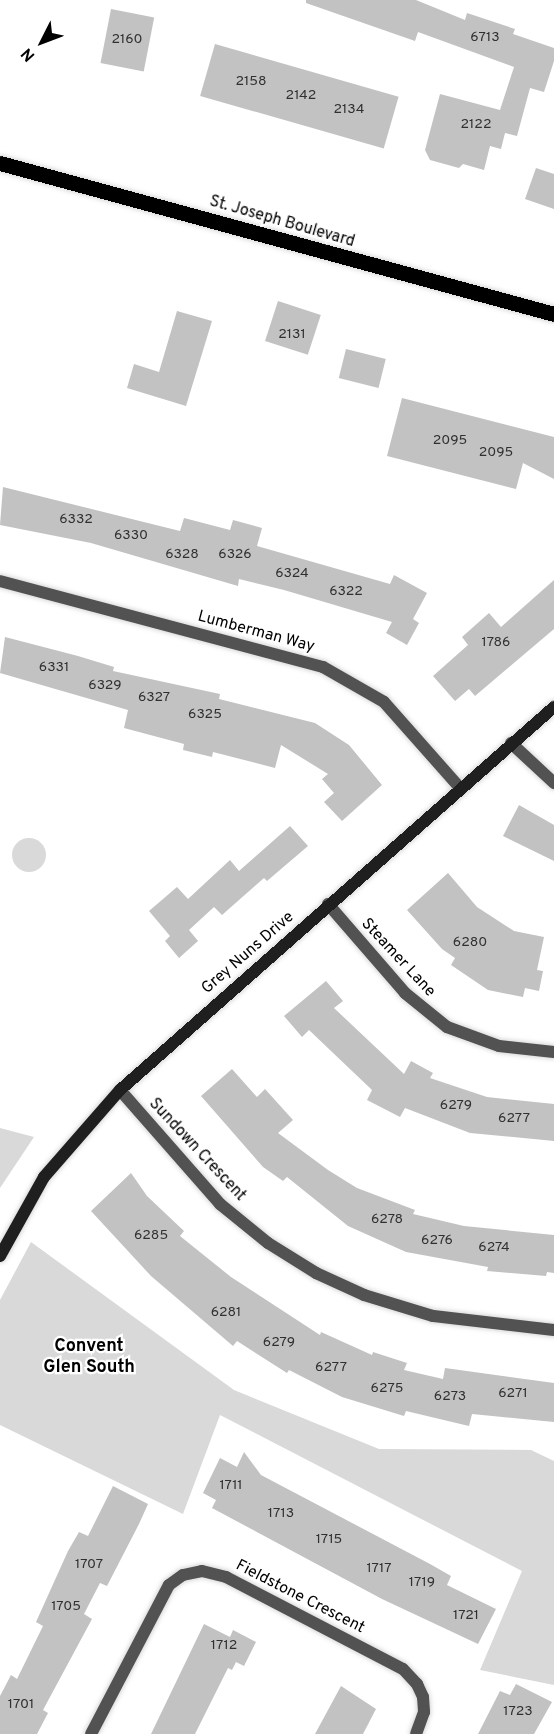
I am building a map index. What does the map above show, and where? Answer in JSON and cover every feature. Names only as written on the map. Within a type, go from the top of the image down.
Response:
[{"type":"main road","name":"St. Joseph Boulevard","points":[[0,163],[554,314]]},
{"type":"street","name":"Lumberman Way","points":[[0,581],[324,667],[384,702],[461,789]]},
{"type":"street","name":"Grey Nuns Drive","points":[[0,1256],[44,1177],[120,1090],[328,904],[554,707]]},
{"type":"street","points":[[511,743],[554,783]]},
{"type":"street","name":"Steamer Lane","points":[[328,904],[405,993],[447,1027],[499,1046],[554,1052]]},
{"type":"street","name":"Sundown Crescent","points":[[120,1090],[220,1204],[268,1243],[316,1273],[364,1295],[433,1317],[554,1330]]},
{"type":"street","name":"Fieldstone Crescent","points":[[91,1734],[164,1592],[183,1575],[202,1571],[226,1577],[403,1669],[417,1684],[423,1697],[424,1712],[416,1734]]},
{"type":"shaded area","points":[[29,838],[41,843],[46,855],[41,867],[29,872],[17,867],[12,855],[17,843]]},
{"type":"shaded area","points":[[0,1128],[34,1137],[0,1188]]},
{"type":"shaded area","points":[[31,1242],[234,1390],[379,1449],[531,1450],[554,1461],[554,1685],[480,1670],[522,1571],[220,1415],[183,1514],[0,1425],[0,1300]]},
{"type":"building","points":[[306,0],[416,0],[465,20],[467,13],[515,29],[513,34],[554,48],[554,61],[544,92],[530,88],[517,136],[505,133],[501,149],[490,146],[484,170],[463,164],[459,168],[430,160],[425,150],[440,94],[500,110],[514,67],[418,32],[415,41],[306,3]]},
{"type":"building","points":[[111,9],[154,17],[144,71],[101,63]]},
{"type":"building","points":[[215,44],[399,97],[384,149],[200,96]]},
{"type":"building","points":[[536,168],[554,174],[554,209],[525,199]]},
{"type":"building","points":[[278,301],[321,315],[308,355],[265,341]]},
{"type":"building","points":[[177,311],[212,321],[186,406],[127,388],[134,364],[159,372]]},
{"type":"building","points":[[346,349],[386,359],[379,388],[339,378]]},
{"type":"building","points":[[402,398],[554,437],[554,479],[523,463],[516,489],[387,456]]},
{"type":"building","points":[[3,487],[180,531],[184,518],[230,530],[233,520],[262,528],[257,546],[390,584],[394,575],[427,593],[413,619],[419,623],[407,645],[386,633],[392,622],[284,590],[239,579],[238,586],[91,543],[0,525]]},
{"type":"building","points":[[554,580],[554,629],[475,696],[469,689],[455,701],[433,676],[468,645],[462,637],[489,613],[501,627]]},
{"type":"building","points":[[5,637],[114,667],[113,671],[220,694],[219,699],[315,723],[349,745],[382,785],[342,821],[324,802],[334,793],[322,779],[328,774],[281,745],[275,768],[213,752],[212,757],[183,750],[184,744],[124,728],[128,710],[0,673]]},
{"type":"building","points":[[519,805],[554,825],[554,861],[503,836]]},
{"type":"building","points":[[290,826],[308,846],[267,881],[264,878],[222,915],[214,907],[189,930],[198,941],[179,958],[165,941],[170,936],[149,911],[177,887],[188,899],[230,860],[239,871]]},
{"type":"building","points":[[448,873],[477,907],[514,931],[544,937],[537,970],[543,971],[539,991],[525,988],[523,997],[488,990],[451,965],[455,958],[442,949],[407,910]]},
{"type":"building","points":[[326,981],[343,1001],[334,1008],[404,1074],[411,1061],[433,1073],[430,1078],[487,1097],[554,1104],[554,1141],[470,1133],[405,1108],[400,1117],[367,1100],[372,1090],[309,1030],[302,1037],[284,1016]]},
{"type":"building","points":[[232,1069],[257,1097],[265,1089],[293,1120],[278,1133],[328,1170],[357,1188],[415,1210],[413,1214],[464,1226],[554,1235],[554,1273],[547,1272],[546,1276],[487,1271],[488,1267],[406,1252],[348,1226],[287,1177],[283,1181],[263,1167],[201,1096]]},
{"type":"building","points":[[131,1173],[147,1196],[184,1231],[180,1236],[231,1277],[320,1335],[321,1332],[372,1355],[373,1352],[407,1363],[404,1370],[443,1379],[445,1368],[554,1383],[554,1422],[472,1414],[469,1426],[406,1411],[404,1416],[342,1397],[289,1370],[287,1373],[237,1341],[233,1346],[151,1276],[91,1211]]},
{"type":"building","points":[[244,1452],[261,1475],[430,1564],[451,1576],[447,1585],[496,1609],[478,1644],[382,1599],[212,1508],[216,1500],[203,1493],[220,1458],[237,1467]]},
{"type":"building","points":[[113,1486],[148,1504],[139,1524],[107,1586],[100,1583],[84,1614],[92,1619],[43,1710],[48,1713],[37,1734],[0,1734],[0,1696],[11,1675],[17,1679],[43,1626],[36,1622],[68,1551],[79,1532],[88,1536]]},
{"type":"building","points":[[204,1624],[230,1637],[233,1630],[256,1642],[244,1666],[236,1662],[232,1670],[228,1668],[195,1734],[151,1734]]},
{"type":"building","points":[[516,1684],[552,1702],[534,1734],[478,1734],[500,1691],[510,1695]]},
{"type":"building","points":[[341,1686],[376,1709],[363,1734],[315,1734]]},
{"type":"district","name":"Convent Glen South","points":[[89,1358]]}]
